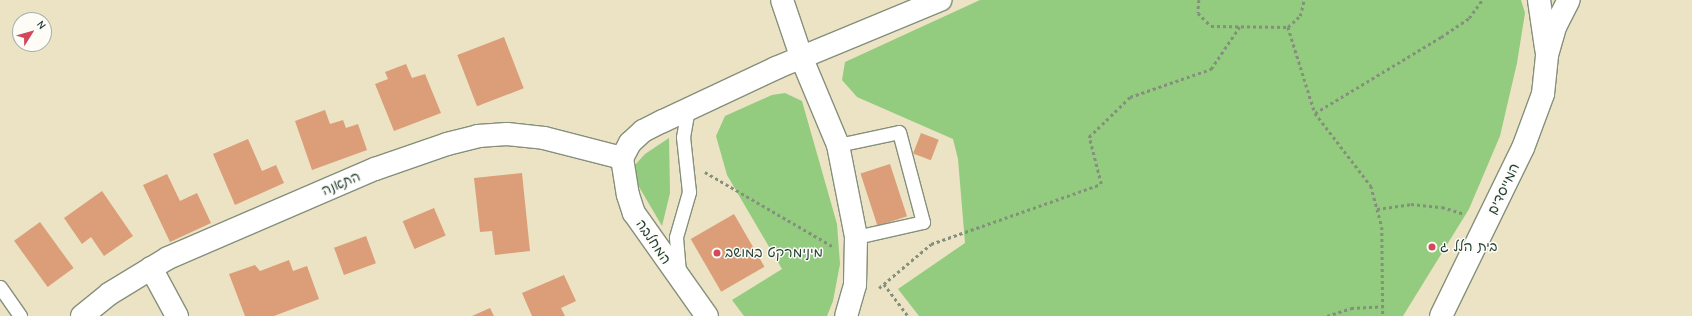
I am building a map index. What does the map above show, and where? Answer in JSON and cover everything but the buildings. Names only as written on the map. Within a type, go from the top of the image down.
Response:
[{"type":"street","points":[[782,0],[802,59],[821,100],[838,145],[856,237],[857,260],[855,285],[847,314]]},
{"type":"street","points":[[622,158],[630,143],[643,131],[776,68],[802,59],[940,0]]},
{"type":"street","points":[[1539,0],[1547,55]]},
{"type":"street","points":[[1547,55],[1555,27],[1569,0]]},
{"type":"street","name":"המייסדים","points":[[1441,316],[1488,221],[1534,122],[1543,94],[1547,55]]},
{"type":"street","points":[[776,68],[801,77],[821,100]]},
{"type":"street","name":"התאנה","points":[[82,316],[109,294],[168,258],[381,166],[413,154],[478,136],[507,134],[544,138],[622,158]]},
{"type":"street","name":"המחלבה","points":[[622,158],[628,195],[634,213],[680,280],[707,316]]},
{"type":"street","points":[[151,268],[177,316]]},
{"type":"lane","points":[[680,280],[676,237],[689,192],[683,137],[688,109]]},
{"type":"lane","points":[[838,145],[899,132],[923,222],[856,237]]},
{"type":"lane","points":[[0,287],[20,316]]},
{"type":"path","points":[[1199,0],[1198,13],[1211,26],[1288,27],[1300,16],[1304,0]]},
{"type":"path","points":[[1315,113],[1441,37],[1469,18],[1482,0]]},
{"type":"path","points":[[847,314],[931,244],[1101,184],[1089,137],[1130,97],[1211,69],[1240,26]]},
{"type":"path","points":[[1288,27],[1315,113],[1371,186],[1382,227],[1383,316]]},
{"type":"path","points":[[686,161],[857,260]]},
{"type":"path","points":[[1377,209],[1411,204],[1442,207],[1488,221]]},
{"type":"path","points":[[884,284],[908,316]]},
{"type":"path","points":[[1327,316],[1351,308],[1384,306]]},
{"type":"green space","points":[[980,0],[1521,0],[1525,13],[1517,63],[1500,136],[1469,209],[1403,316],[919,316],[898,289],[965,243],[958,159],[953,139],[857,97],[842,80],[845,62]]},
{"type":"green space","points":[[785,93],[802,101],[837,224],[840,264],[833,301],[827,316],[744,316],[732,300],[782,269],[727,175],[716,136],[725,116],[772,95]]},
{"type":"green space","points":[[669,138],[670,193],[662,226],[635,180],[635,165],[645,154]]},
{"type":"place","name":"בית הלל ג","points":[[1432,247]]},
{"type":"place","name":"מינימרקט במושב","points":[[717,253]]}]
